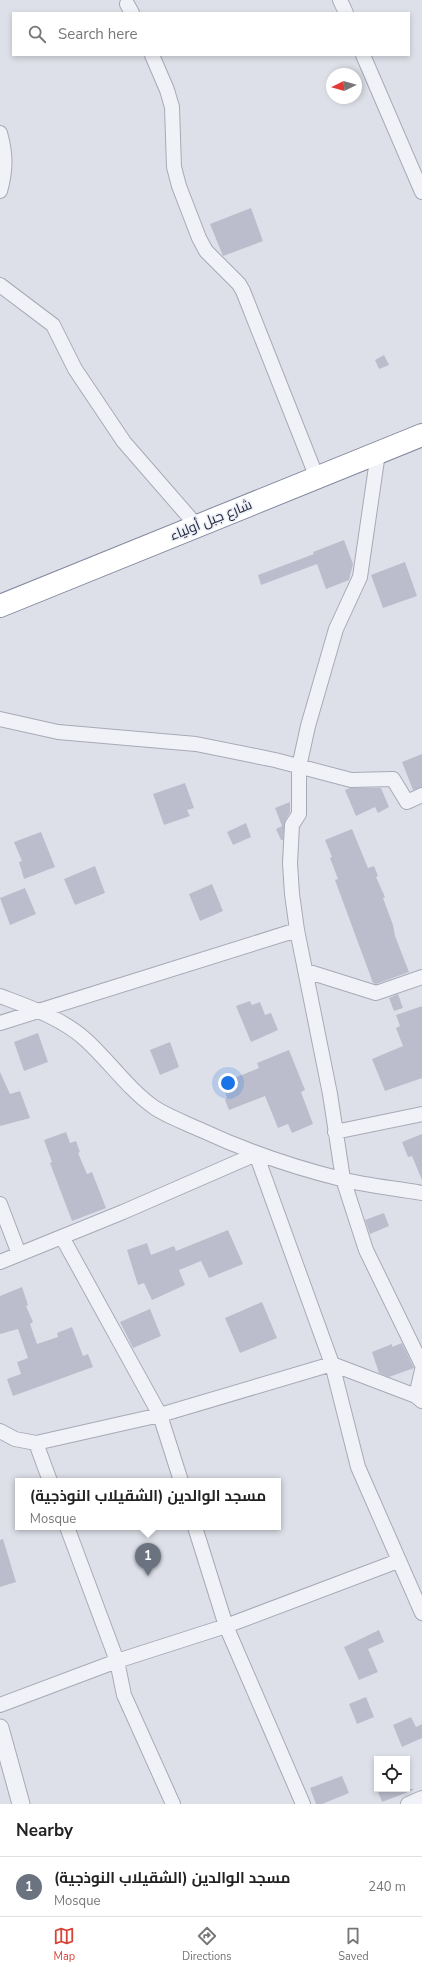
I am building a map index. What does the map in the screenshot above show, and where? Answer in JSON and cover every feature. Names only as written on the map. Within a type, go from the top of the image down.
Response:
[{"type":"highway","name":"شارع جبل أولياء","points":[[0,606],[422,435]]},
{"type":"street","points":[[340,0],[346,12]]},
{"type":"street","points":[[152,56],[170,98],[176,176],[189,213],[206,251],[239,284],[317,478]]},
{"type":"street","points":[[363,56],[422,192]]},
{"type":"street","points":[[0,133],[5,160],[5,172],[0,191]]},
{"type":"street","points":[[0,285],[53,325],[75,368],[124,442],[197,526]]},
{"type":"street","points":[[378,453],[360,577],[336,629],[308,726],[299,767],[299,814],[292,825],[290,863],[292,894],[297,930],[306,971],[343,1180],[366,1250],[422,1364]]},
{"type":"street","points":[[0,719],[58,732],[196,744],[275,760],[351,780],[393,779],[407,802],[422,795]]},
{"type":"street","points":[[0,1023],[297,930]]},
{"type":"street","points":[[306,971],[376,993],[422,977]]},
{"type":"street","points":[[0,996],[39,1011],[68,1027],[85,1039],[137,1094],[156,1109],[240,1149],[343,1180],[422,1193]]},
{"type":"street","points":[[335,1132],[422,1114]]},
{"type":"street","points":[[0,1262],[256,1154]]},
{"type":"street","points":[[256,1154],[332,1364],[358,1467],[398,1561],[422,1610]]},
{"type":"street","points":[[0,1204],[19,1254]]},
{"type":"street","points":[[62,1237],[160,1415],[180,1478]]},
{"type":"street","points":[[0,1431],[15,1439],[36,1443],[160,1415],[332,1364],[419,1399],[422,1370]]},
{"type":"street","points":[[36,1443],[49,1478]]},
{"type":"street","points":[[68,1530],[117,1661],[124,1695],[173,1804]]},
{"type":"street","points":[[196,1530],[226,1626],[303,1804]]},
{"type":"street","points":[[0,1705],[117,1661],[226,1626],[398,1561]]},
{"type":"street","points":[[0,1728],[6,1772],[21,1804]]},
{"type":"building","points":[[251,208],[263,241],[223,256],[210,224]]},
{"type":"building","points":[[384,355],[389,365],[379,369],[375,360]]},
{"type":"building","points":[[344,540],[353,564],[349,580],[326,589],[317,564],[261,585],[258,575],[314,554],[313,552]]},
{"type":"building","points":[[405,562],[417,596],[383,608],[371,575]]},
{"type":"building","points":[[422,754],[422,787],[413,790],[402,762]]},
{"type":"building","points":[[185,783],[194,808],[187,810],[190,816],[164,825],[153,794]]},
{"type":"building","points":[[350,788],[381,788],[389,807],[378,813],[375,807],[356,816],[345,790]]},
{"type":"building","points":[[290,802],[290,812],[285,821],[283,840],[281,840],[276,829],[282,826],[275,808]]},
{"type":"building","points":[[246,823],[251,837],[233,845],[227,832]]},
{"type":"building","points":[[352,829],[368,868],[374,866],[378,876],[376,877],[385,897],[383,898],[393,925],[395,936],[409,972],[376,984],[373,983],[335,880],[338,879],[330,858],[332,857],[325,840]]},
{"type":"building","points":[[41,832],[55,867],[24,879],[19,862],[22,861],[14,842]]},
{"type":"building","points":[[95,866],[105,893],[75,905],[64,879]]},
{"type":"building","points":[[212,884],[223,911],[200,921],[189,894]]},
{"type":"building","points":[[25,888],[36,914],[10,925],[0,898]]},
{"type":"building","points":[[398,994],[403,1008],[394,1011],[389,998]]},
{"type":"building","points":[[250,1001],[252,1005],[260,1002],[265,1015],[271,1013],[278,1030],[251,1042],[236,1006]]},
{"type":"building","points":[[422,1006],[422,1078],[385,1091],[372,1059],[403,1046],[396,1028],[400,1026],[396,1015]]},
{"type":"building","points":[[38,1033],[48,1062],[24,1071],[14,1042]]},
{"type":"building","points":[[170,1042],[179,1067],[160,1075],[150,1050]]},
{"type":"building","points":[[289,1050],[305,1090],[301,1092],[313,1124],[292,1133],[288,1124],[278,1128],[265,1096],[229,1110],[225,1100],[227,1098],[222,1083],[259,1068],[257,1063]]},
{"type":"building","points":[[0,1072],[10,1094],[20,1091],[30,1118],[0,1126]]},
{"type":"building","points":[[66,1132],[70,1143],[76,1141],[80,1152],[78,1153],[87,1174],[92,1172],[106,1208],[72,1221],[50,1163],[52,1162],[44,1140]]},
{"type":"building","points":[[422,1134],[422,1180],[412,1156],[408,1157],[402,1142]]},
{"type":"building","points":[[384,1213],[389,1226],[370,1234],[365,1220]]},
{"type":"building","points":[[228,1230],[243,1264],[209,1278],[201,1261],[179,1270],[185,1285],[152,1300],[144,1283],[138,1285],[127,1250],[147,1243],[151,1255],[174,1246],[176,1251]]},
{"type":"building","points":[[22,1287],[28,1305],[26,1306],[33,1322],[30,1324],[37,1344],[58,1337],[57,1333],[72,1327],[83,1356],[88,1354],[93,1367],[13,1396],[7,1379],[21,1374],[17,1362],[28,1358],[18,1329],[0,1334],[0,1296]]},
{"type":"building","points":[[262,1302],[277,1338],[240,1353],[225,1318]]},
{"type":"building","points":[[150,1309],[161,1336],[133,1348],[120,1322]]},
{"type":"building","points":[[402,1343],[414,1368],[389,1377],[379,1373],[372,1352],[392,1344],[392,1347]]},
{"type":"building","points":[[3,1539],[16,1582],[0,1587],[0,1540]]},
{"type":"building","points":[[379,1630],[384,1642],[368,1649],[378,1672],[359,1680],[344,1647]]},
{"type":"building","points":[[366,1697],[374,1717],[357,1724],[349,1704]]},
{"type":"building","points":[[411,1717],[416,1727],[422,1724],[422,1738],[402,1747],[393,1725]]},
{"type":"building","points":[[342,1776],[349,1793],[322,1804],[316,1804],[310,1788]]},
{"type":"building","points":[[378,1792],[408,1792],[382,1802]]},
{"type":"place","name":"مسجد الوالدين (الشقيلاب النوذجية)","points":[[148,1576]]}]
